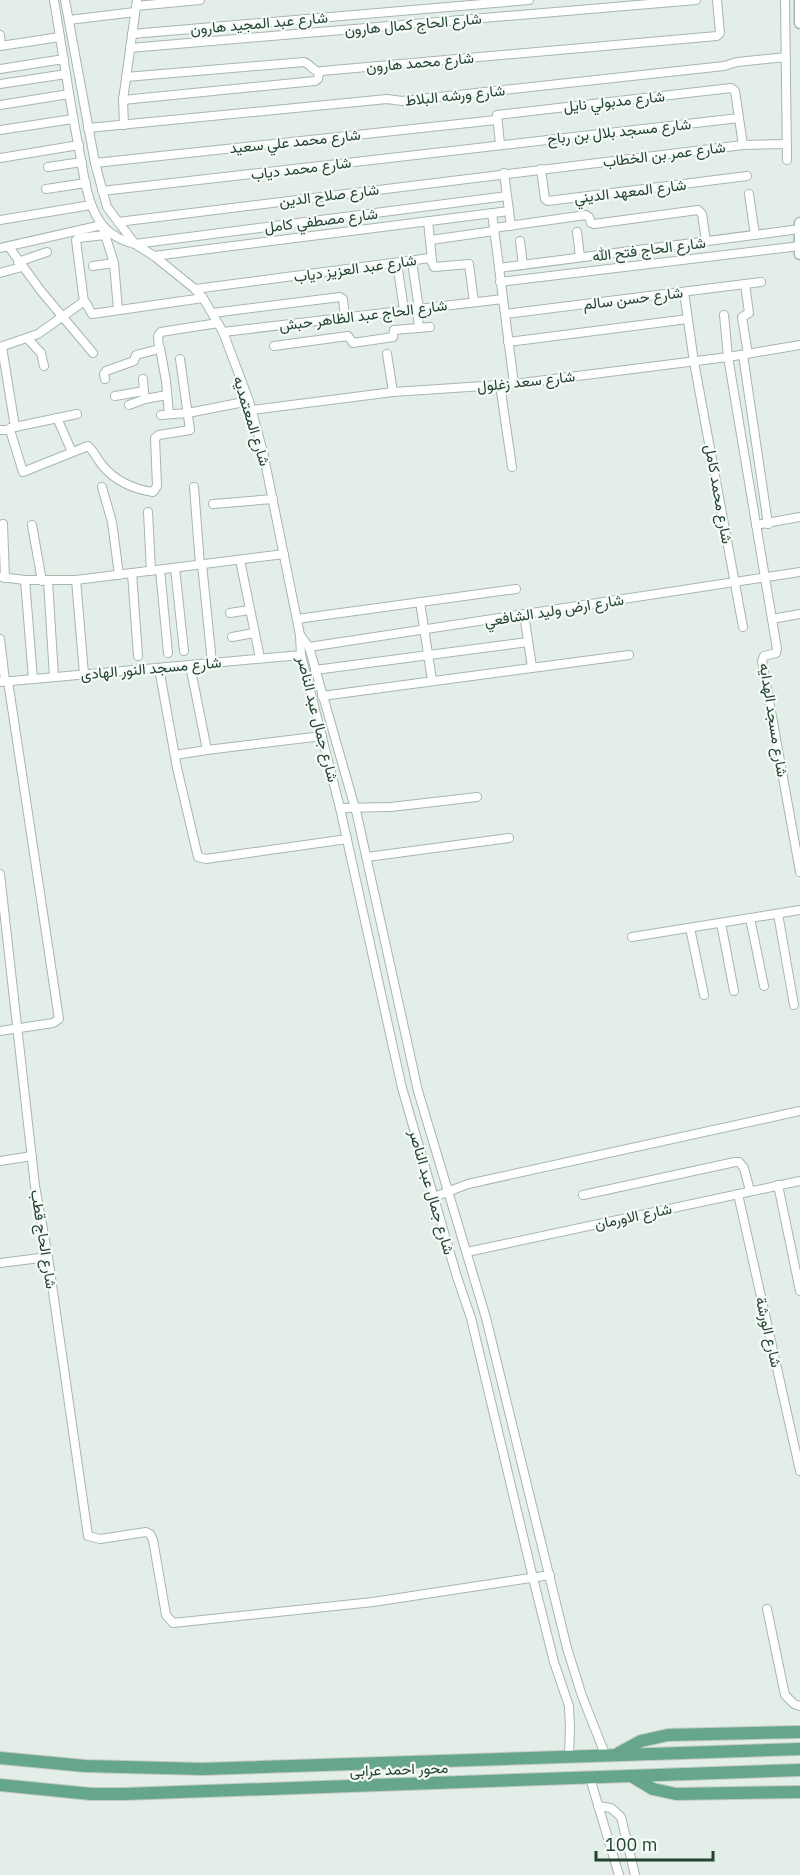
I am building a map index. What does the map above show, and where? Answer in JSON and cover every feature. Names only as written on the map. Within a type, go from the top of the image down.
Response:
[{"type":"main road","points":[[800,0],[800,24]]},
{"type":"main road","points":[[800,223],[800,254]]},
{"type":"main road","points":[[611,1754],[641,1741],[668,1735],[800,1731]]},
{"type":"main road","name":"محور احمد عرابى","points":[[0,1758],[85,1766],[202,1769],[800,1749]]},
{"type":"main road","name":"محور احمد عرابى","points":[[0,1785],[91,1794],[123,1794],[800,1770]]},
{"type":"main road","points":[[633,1777],[653,1789],[676,1794],[800,1792]]},
{"type":"street","name":"شارع المعتمديه","points":[[54,0],[73,119],[91,205],[102,225],[117,238],[135,244],[195,289],[219,323],[251,406],[273,499],[300,635]]},
{"type":"street","name":"شارع المعتمديه","points":[[65,0],[94,163],[102,191],[107,207],[135,244]]},
{"type":"street","points":[[69,20],[136,6],[200,0]]},
{"type":"street","name":"شارع عبد المجيد هارون","points":[[132,34],[529,0]]},
{"type":"street","name":"شارع الحاج كمال هارون","points":[[130,48],[696,0]]},
{"type":"street","name":"شارع محمد هارون","points":[[123,100],[315,81],[320,72],[714,37],[719,35],[720,30],[717,0]]},
{"type":"street","points":[[785,0],[787,160]]},
{"type":"street","points":[[124,125],[123,100],[136,6]]},
{"type":"street","points":[[0,35],[1,46],[60,37]]},
{"type":"street","name":"شارع ورشه البلاط","points":[[88,128],[387,99],[414,100],[724,66],[737,62],[786,57]]},
{"type":"street","points":[[0,69],[64,59]]},
{"type":"street","points":[[126,77],[304,62],[315,71],[320,72]]},
{"type":"street","points":[[0,84],[66,74]]},
{"type":"street","name":"شارع مدبولي نايل","points":[[497,117],[731,88],[735,91],[739,118]]},
{"type":"street","points":[[0,105],[69,94]]},
{"type":"street","points":[[497,117],[500,144]]},
{"type":"street","name":"شارع محمد علي سعيد","points":[[94,163],[497,117]]},
{"type":"street","points":[[739,118],[743,145]]},
{"type":"street","name":"شارع مسجد بلال بن رباح","points":[[500,144],[739,118]]},
{"type":"street","points":[[0,130],[73,119]]},
{"type":"street","name":"شارع محمد دياب","points":[[102,191],[500,144]]},
{"type":"street","name":"شارع عمر بن الخطاب","points":[[541,169],[743,145],[787,144]]},
{"type":"street","points":[[0,158],[79,145]]},
{"type":"street","points":[[48,167],[82,162]]},
{"type":"street","name":"شارع صلاح الدين","points":[[118,222],[541,169]]},
{"type":"street","name":"شارع المعهد الديني","points":[[541,169],[547,201],[747,176]]},
{"type":"street","points":[[504,173],[511,226]]},
{"type":"street","points":[[46,189],[86,183]]},
{"type":"street","points":[[749,194],[755,235]]},
{"type":"street","name":"شارع مصطفي كامل","points":[[135,244],[507,196]]},
{"type":"street","points":[[0,220],[91,205]]},
{"type":"street","points":[[431,240],[588,215],[591,223],[594,224],[698,210],[702,214],[706,241]]},
{"type":"street","points":[[153,256],[509,211]]},
{"type":"street","points":[[492,213],[514,384]]},
{"type":"street","points":[[428,221],[432,260]]},
{"type":"street","points":[[0,248],[102,225],[114,263],[118,310]]},
{"type":"street","name":"شارع الحاج فتح الله","points":[[498,268],[800,229]]},
{"type":"street","points":[[577,232],[580,257]]},
{"type":"street","points":[[105,235],[76,240],[84,302],[91,313],[203,298]]},
{"type":"street","points":[[520,241],[523,265]]},
{"type":"street","points":[[500,282],[800,246]]},
{"type":"street","points":[[9,247],[20,264],[93,353]]},
{"type":"street","points":[[0,273],[46,252]]},
{"type":"street","name":"شارع عبد العزيز دياب","points":[[195,289],[430,258],[434,267],[469,264],[474,302]]},
{"type":"street","points":[[412,262],[419,328]]},
{"type":"street","points":[[93,266],[114,263]]},
{"type":"street","points":[[398,264],[404,310]]},
{"type":"street","name":"شارع حسن سالم","points":[[505,315],[760,282]]},
{"type":"street","points":[[745,284],[749,313],[742,317],[745,355],[768,524]]},
{"type":"street","name":"شارع محمد كامل","points":[[684,292],[694,362],[743,627]]},
{"type":"street","points":[[213,313],[340,297],[343,299],[345,317]]},
{"type":"street","name":"شارع الحاج عبد الظاهر حبش","points":[[223,332],[503,299]]},
{"type":"street","points":[[84,302],[51,326],[28,339],[1,347],[8,429],[23,472],[89,446],[100,463],[117,479],[137,489],[153,492],[157,486],[155,438],[159,435],[189,432],[191,429],[180,359]]},
{"type":"street","name":"شارع مسجد الهدايه","points":[[724,315],[728,357],[777,650],[776,653],[764,656],[762,661],[800,872]]},
{"type":"street","points":[[508,342],[688,319]]},
{"type":"street","points":[[115,396],[168,395],[158,336],[162,332],[219,323]]},
{"type":"street","points":[[274,346],[348,336],[353,343],[393,337],[395,330],[430,327]]},
{"type":"street","points":[[28,339],[41,352],[44,366]]},
{"type":"street","name":"شارع سعد زغلول","points":[[168,395],[165,415],[393,392],[514,384],[694,362],[800,345]]},
{"type":"street","points":[[105,379],[106,371],[133,362],[136,355],[160,348]]},
{"type":"street","points":[[387,354],[393,392]]},
{"type":"street","points":[[143,379],[145,395]]},
{"type":"street","points":[[500,385],[512,467]]},
{"type":"street","points":[[129,405],[145,395]]},
{"type":"street","points":[[8,429],[76,414]]},
{"type":"street","points":[[57,418],[72,452]]},
{"type":"street","points":[[102,487],[112,522],[119,575]]},
{"type":"street","points":[[194,487],[212,663]]},
{"type":"street","points":[[213,504],[273,499]]},
{"type":"street","points":[[148,512],[151,571]]},
{"type":"street","points":[[756,525],[800,517]]},
{"type":"street","points":[[3,524],[2,578],[76,580],[284,554]]},
{"type":"street","points":[[32,525],[45,580],[54,677]]},
{"type":"street","points":[[240,560],[260,658]]},
{"type":"street","points":[[175,568],[184,651]]},
{"type":"street","points":[[160,570],[168,652]]},
{"type":"street","name":"شارع ارض وليد الشافعي","points":[[309,647],[800,572]]},
{"type":"street","points":[[132,573],[138,656]]},
{"type":"street","points":[[25,580],[33,679]]},
{"type":"street","points":[[76,580],[84,674]]},
{"type":"street","points":[[297,619],[516,589]]},
{"type":"street","points":[[420,602],[432,680]]},
{"type":"street","points":[[230,614],[249,610]]},
{"type":"street","points":[[524,614],[532,667]]},
{"type":"street","points":[[772,619],[800,614]]},
{"type":"street","points":[[232,637],[254,633]]},
{"type":"street","name":"شارع جمال عبد الناصر","points":[[300,635],[309,647],[354,807],[418,1091],[467,1252],[509,1407],[542,1577],[554,1662],[569,1706],[569,1755]]},
{"type":"street","name":"شارع جمال عبد الناصر","points":[[300,635],[301,655],[340,808],[402,1088],[471,1318],[542,1577],[574,1672],[611,1754]]},
{"type":"street","points":[[0,639],[4,681],[59,1019],[53,1023],[0,1031]]},
{"type":"street","points":[[315,670],[528,642]]},
{"type":"street","name":"شارع مسجد النور الهادى","points":[[4,681],[301,655]]},
{"type":"street","points":[[322,696],[629,655]]},
{"type":"street","points":[[190,665],[207,750]]},
{"type":"street","points":[[159,668],[175,755],[198,857],[206,859],[347,839]]},
{"type":"street","points":[[175,755],[322,736]]},
{"type":"street","points":[[340,808],[391,807],[477,797]]},
{"type":"street","points":[[366,857],[509,838]]},
{"type":"street","name":"شارع الحاج قطب","points":[[0,874],[37,1200],[48,1257],[88,1536],[100,1539],[146,1532],[152,1538],[166,1615],[173,1623],[373,1602],[542,1577]]},
{"type":"street","points":[[632,937],[800,909]]},
{"type":"street","points":[[778,914],[794,1005]]},
{"type":"street","points":[[750,918],[764,986]]},
{"type":"street","points":[[721,923],[734,991]]},
{"type":"street","points":[[690,928],[704,995]]},
{"type":"street","points":[[434,1197],[468,1184],[800,1111]]},
{"type":"street","points":[[0,1161],[32,1156]]},
{"type":"street","points":[[583,1195],[735,1162],[739,1162],[744,1168],[750,1191]]},
{"type":"street","name":"شارع الاورمان","points":[[467,1252],[800,1181]]},
{"type":"street","points":[[777,1185],[800,1291]]},
{"type":"street","name":"شارع الورشة","points":[[738,1194],[800,1471]]},
{"type":"street","points":[[0,1263],[48,1257]]},
{"type":"street","points":[[767,1609],[785,1695],[794,1704],[800,1706]]},
{"type":"street","points":[[590,1778],[619,1875]]},
{"type":"street","points":[[598,1806],[611,1808],[621,1817],[634,1875]]}]
